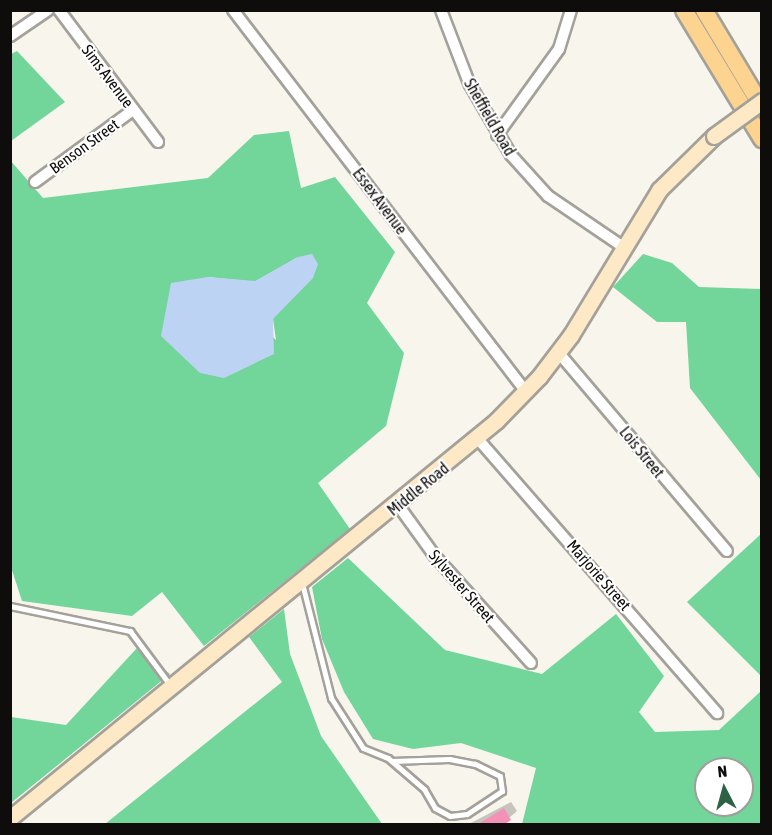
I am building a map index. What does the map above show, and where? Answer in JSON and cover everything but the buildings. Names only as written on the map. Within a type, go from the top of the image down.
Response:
[{"type":"main road","points":[[684,10],[762,139]]},
{"type":"main road","points":[[704,10],[762,107]]},
{"type":"main road","name":"Middle Road","points":[[10,818],[478,439],[525,391],[558,352],[668,179],[714,135],[762,101]]},
{"type":"street","points":[[10,36],[48,10]]},
{"type":"street","name":"Sims Avenue","points":[[59,10],[158,142]]},
{"type":"street","name":"Essex Avenue","points":[[233,10],[525,391]]},
{"type":"street","name":"Sheffield Road","points":[[441,10],[469,83],[497,135],[548,196],[623,247]]},
{"type":"street","points":[[497,135],[559,49],[571,10]]},
{"type":"street","name":"Benson Street","points":[[34,182],[133,110]]},
{"type":"street","name":"Lois Street","points":[[558,352],[727,551]]},
{"type":"street","name":"Marjorie Street","points":[[478,439],[717,713]]},
{"type":"street","name":"Sylvester Street","points":[[398,505],[434,555],[531,663]]},
{"type":"lane","points":[[302,583],[308,618],[337,712],[363,748],[392,761],[424,789],[435,808],[458,818],[502,791],[500,776],[475,764],[449,759],[392,761]]},
{"type":"lane","points":[[10,606],[130,631],[171,687]]},
{"type":"green space","points":[[17,51],[65,102],[11,141],[11,54]]},
{"type":"green space","points":[[289,131],[301,188],[335,177],[395,252],[367,303],[404,353],[386,426],[318,483],[350,529],[204,646],[162,592],[132,616],[22,601],[10,564],[10,160],[43,198],[208,178],[254,135]],"holes":[[[298,257],[273,319],[276,340],[208,277],[255,282]]]},
{"type":"green space","points":[[643,254],[672,263],[699,287],[761,289],[761,480],[690,388],[686,322],[657,322],[613,287]]},
{"type":"green space","points":[[761,534],[761,676],[687,602]]},
{"type":"green space","points":[[348,558],[445,650],[542,674],[616,614],[664,676],[639,712],[655,732],[719,730],[761,691],[761,824],[522,824],[536,768],[461,743],[413,749],[373,739],[344,692],[322,639],[312,587]]},
{"type":"green space","points":[[284,609],[290,654],[321,736],[382,824],[105,824],[282,682],[249,637]]},
{"type":"green space","points":[[137,648],[170,674],[11,803],[11,717],[66,725]]},
{"type":"water","points":[[312,254],[318,264],[313,278],[273,319],[274,354],[224,378],[200,373],[161,336],[171,283],[208,277],[255,281],[298,257]]}]
